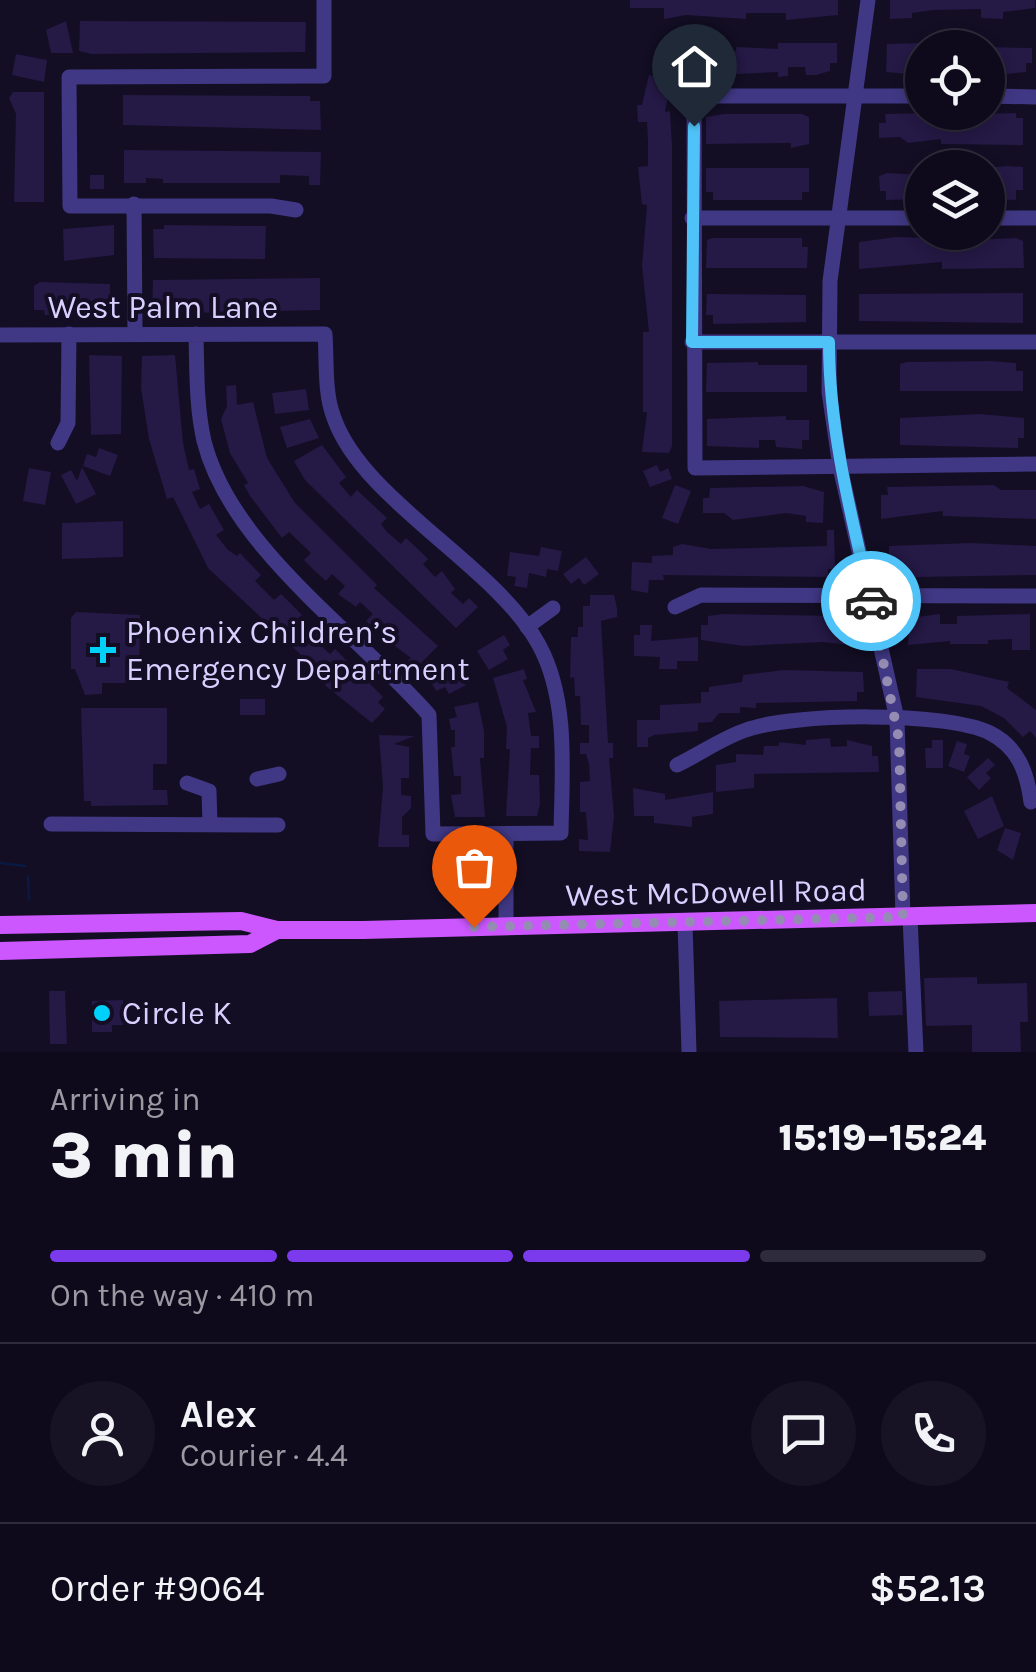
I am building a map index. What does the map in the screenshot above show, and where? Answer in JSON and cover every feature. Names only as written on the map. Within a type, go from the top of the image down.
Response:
[{"type":"main road","name":"West McDowell Road","points":[[0,925],[242,921],[278,930],[1036,913]]},
{"type":"main road","name":"West McDowell Road","points":[[0,950],[250,944],[278,930]]},
{"type":"street","points":[[296,210],[272,206],[70,206],[69,77],[324,76],[324,0]]},
{"type":"street","points":[[868,0],[830,281],[829,392],[840,467],[897,719],[916,1052]]},
{"type":"street","points":[[905,96],[694,96],[694,468],[1036,464]]},
{"type":"street","points":[[1005,96],[1036,96]]},
{"type":"street","points":[[134,204],[134,334]]},
{"type":"street","points":[[692,218],[905,218]]},
{"type":"street","points":[[1005,218],[1036,218]]},
{"type":"street","points":[[58,443],[68,422],[70,334]]},
{"type":"street","points":[[196,334],[204,442],[220,480],[258,542],[429,715],[434,834],[562,833],[559,714],[550,673],[528,627],[553,608]]},
{"type":"street","name":"West Palm Lane","points":[[0,335],[325,334],[334,419],[351,449],[369,472],[528,627]]},
{"type":"street","points":[[692,342],[1036,342]]},
{"type":"street","points":[[675,607],[701,595],[1036,596]]},
{"type":"street","points":[[677,765],[747,730],[799,720],[960,723],[991,734],[1016,754],[1028,779],[1031,802]]},
{"type":"street","points":[[257,779],[280,774]]},
{"type":"street","points":[[187,783],[209,791],[210,824]]},
{"type":"street","points":[[51,824],[278,824]]},
{"type":"street","points":[[506,835],[506,926]]},
{"type":"street","points":[[685,923],[689,1052]]},
{"type":"building","points":[[630,0],[838,0],[838,15],[786,20],[786,13],[746,13],[746,19],[686,15],[664,19],[664,8],[630,8]]},
{"type":"building","points":[[890,0],[1035,0],[1035,8],[1003,12],[1003,19],[981,18],[981,9],[933,10],[912,13],[912,18],[890,19]]},
{"type":"building","points":[[66,21],[73,53],[51,53],[46,30]]},
{"type":"building","points":[[80,21],[306,22],[305,52],[91,54],[79,51]]},
{"type":"building","points":[[690,40],[708,40],[708,51],[736,51],[736,47],[778,49],[778,43],[837,43],[837,63],[830,63],[830,71],[816,75],[806,75],[805,67],[788,67],[788,76],[778,77],[778,72],[716,75],[698,72],[698,66],[691,70]]},
{"type":"building","points":[[905,43],[905,74],[886,72],[887,44]]},
{"type":"building","points":[[1005,47],[1032,48],[1032,63],[1026,63],[1026,72],[1005,74]]},
{"type":"building","points":[[673,52],[685,73],[671,81],[665,112],[670,111],[672,146],[672,446],[669,453],[642,452],[647,412],[643,412],[643,332],[649,332],[642,266],[647,205],[642,204],[638,167],[648,166],[648,143],[647,122],[638,122],[637,105],[642,105],[649,75],[669,80],[658,61]]},
{"type":"building","points":[[16,54],[47,60],[44,82],[12,75]]},
{"type":"building","points":[[13,92],[44,92],[44,202],[14,202],[16,114],[9,98]]},
{"type":"building","points":[[123,95],[310,96],[310,101],[320,101],[321,130],[123,125]]},
{"type":"building","points":[[1005,113],[1016,113],[1016,118],[1023,118],[1023,145],[941,144],[941,139],[908,143],[900,137],[879,138],[879,123],[886,123],[885,114],[905,114],[905,130],[1005,130]]},
{"type":"building","points":[[802,114],[809,117],[809,144],[791,148],[791,143],[706,144],[706,117]]},
{"type":"building","points":[[124,150],[321,152],[320,185],[309,185],[309,176],[280,175],[280,183],[163,183],[163,179],[146,178],[146,183],[124,183]]},
{"type":"building","points":[[1005,166],[1023,167],[1023,190],[1016,190],[1016,200],[1005,200]]},
{"type":"building","points":[[706,168],[809,168],[809,192],[802,192],[802,200],[713,200],[713,192],[706,192]]},
{"type":"building","points":[[905,174],[905,199],[886,200],[886,191],[880,191],[879,176]]},
{"type":"building","points":[[90,175],[104,175],[104,189],[90,189]]},
{"type":"building","points":[[114,225],[114,255],[64,261],[63,229]]},
{"type":"building","points":[[164,225],[266,226],[265,259],[154,258],[153,229],[164,229]]},
{"type":"building","points":[[905,237],[905,250],[1005,250],[1005,239],[1016,238],[1023,241],[1024,268],[942,269],[942,262],[859,269],[859,242]]},
{"type":"building","points":[[802,238],[802,247],[808,247],[807,268],[706,268],[707,240]]},
{"type":"building","points":[[320,278],[320,310],[152,314],[153,280]]},
{"type":"building","points":[[40,282],[110,284],[110,315],[45,315],[44,310],[34,310],[34,286]]},
{"type":"building","points":[[1023,293],[1023,323],[859,321],[859,294]]},
{"type":"building","points":[[707,294],[806,295],[806,322],[713,324],[713,315],[706,315]]},
{"type":"building","points":[[89,355],[122,356],[121,434],[91,435]]},
{"type":"building","points":[[175,355],[183,443],[189,470],[194,469],[200,489],[192,492],[200,509],[209,504],[224,530],[216,535],[228,550],[237,556],[240,553],[261,575],[255,581],[274,600],[281,594],[302,615],[297,619],[310,631],[314,627],[323,635],[316,641],[330,654],[335,649],[383,697],[378,702],[385,709],[372,723],[327,687],[312,671],[315,668],[208,568],[173,497],[167,499],[149,439],[141,388],[142,356]]},
{"type":"building","points":[[707,363],[807,365],[807,392],[706,392]]},
{"type":"building","points":[[1016,363],[1016,371],[1023,371],[1023,391],[900,391],[900,364]]},
{"type":"building","points":[[236,385],[237,405],[253,402],[267,458],[295,503],[377,585],[374,588],[438,646],[415,669],[407,661],[411,658],[387,640],[394,634],[382,622],[375,629],[366,621],[373,614],[360,602],[356,607],[338,594],[345,586],[332,574],[326,581],[316,572],[304,560],[311,553],[289,532],[282,538],[250,496],[244,485],[248,483],[230,453],[221,419],[227,406],[226,386]]},
{"type":"building","points":[[306,389],[309,410],[275,414],[272,393]]},
{"type":"building","points":[[980,414],[1024,418],[1024,438],[1018,438],[1018,448],[900,445],[900,418]]},
{"type":"building","points":[[786,416],[786,420],[809,420],[809,440],[802,440],[802,449],[776,447],[775,440],[759,440],[759,448],[707,446],[707,419]]},
{"type":"building","points":[[310,419],[319,438],[287,448],[280,427]]},
{"type":"building","points":[[322,445],[346,477],[339,483],[351,497],[357,490],[387,518],[381,524],[387,532],[401,544],[406,538],[428,559],[423,564],[435,577],[442,571],[455,589],[451,593],[463,604],[469,598],[478,607],[456,628],[305,480],[294,461]]},
{"type":"building","points":[[99,448],[118,455],[110,476],[83,466],[87,454],[96,457]]},
{"type":"building","points":[[657,465],[660,472],[668,468],[672,479],[650,487],[643,471]]},
{"type":"building","points":[[82,467],[96,494],[76,504],[61,475],[71,470],[77,481]]},
{"type":"building","points":[[29,468],[51,472],[45,505],[23,501]]},
{"type":"building","points":[[675,485],[691,491],[678,524],[662,518]]},
{"type":"building","points":[[994,485],[1001,490],[1036,490],[1036,519],[943,516],[943,511],[881,519],[881,495],[888,495],[887,487]]},
{"type":"building","points":[[803,486],[824,492],[823,523],[806,522],[806,516],[786,513],[733,520],[724,513],[703,513],[703,498],[709,498],[710,488]]},
{"type":"building","points":[[123,521],[123,557],[62,559],[62,523]]},
{"type":"building","points":[[827,530],[834,530],[835,569],[828,569],[828,577],[663,575],[664,580],[649,580],[648,593],[631,590],[632,562],[652,563],[652,556],[673,555],[673,547],[682,544],[711,549],[827,546]]},
{"type":"building","points":[[889,546],[1036,546],[1036,575],[917,577],[889,573]]},
{"type":"building","points":[[541,547],[562,551],[558,571],[547,569],[546,577],[529,573],[527,588],[514,586],[516,577],[507,576],[510,552],[539,556]]},
{"type":"building","points":[[586,557],[599,574],[584,585],[579,578],[571,584],[563,574]]},
{"type":"building","points":[[590,595],[614,595],[617,608],[617,617],[601,621],[608,743],[613,743],[613,758],[609,758],[614,816],[610,852],[579,851],[579,839],[588,840],[586,812],[580,812],[580,782],[590,781],[589,764],[586,754],[580,754],[580,743],[589,743],[589,725],[581,725],[580,696],[575,696],[574,677],[570,678],[571,637],[578,637],[578,627],[583,627],[583,606],[590,606]]},
{"type":"building","points":[[76,612],[140,615],[139,683],[102,683],[102,694],[85,695],[75,669],[71,669],[71,618]]},
{"type":"building","points":[[940,614],[940,624],[957,624],[957,616],[1030,614],[1030,650],[1012,650],[1012,639],[988,640],[988,644],[950,641],[908,645],[909,618]]},
{"type":"building","points":[[708,616],[842,616],[848,619],[849,645],[823,642],[744,646],[701,640],[701,625],[708,625]]},
{"type":"building","points":[[640,625],[652,625],[651,641],[698,637],[698,661],[677,661],[677,669],[659,669],[660,657],[634,656],[634,635],[640,635]]},
{"type":"building","points":[[504,635],[510,645],[503,650],[508,659],[489,670],[477,651]]},
{"type":"building","points":[[458,665],[466,685],[449,694],[445,687],[436,691],[430,680]]},
{"type":"building","points":[[524,669],[527,679],[523,680],[536,712],[528,713],[531,736],[539,736],[539,748],[531,748],[530,775],[539,775],[540,804],[537,816],[506,816],[510,749],[506,749],[507,727],[493,678]]},
{"type":"building","points":[[917,669],[951,669],[1009,682],[1007,688],[1036,710],[1036,738],[1030,731],[1023,737],[1004,718],[981,706],[916,697]]},
{"type":"building","points":[[784,670],[863,672],[864,692],[857,692],[857,701],[756,703],[756,708],[740,707],[740,713],[719,713],[712,722],[698,723],[698,731],[654,735],[648,738],[648,747],[637,747],[637,720],[660,720],[660,705],[701,703],[701,692],[709,692],[709,687],[742,682],[743,675]]},
{"type":"building","points":[[240,699],[265,699],[265,715],[240,715]]},
{"type":"building","points":[[478,702],[484,731],[484,758],[480,758],[485,817],[455,817],[451,795],[461,794],[461,776],[454,776],[451,747],[455,747],[455,730],[451,730],[449,719],[457,717],[454,707]]},
{"type":"building","points":[[81,708],[167,708],[167,764],[153,764],[153,790],[167,790],[168,805],[91,806],[91,801],[84,801]]},
{"type":"building","points":[[379,735],[415,736],[394,744],[409,747],[409,778],[401,778],[401,795],[411,796],[411,808],[402,817],[402,835],[409,835],[409,847],[378,847],[383,787]]},
{"type":"building","points":[[830,738],[831,747],[847,746],[847,740],[872,746],[872,756],[878,756],[879,772],[754,774],[754,788],[716,792],[716,765],[736,762],[736,754],[763,755],[764,746],[779,746],[779,742],[806,745],[806,740]]},
{"type":"building","points":[[932,740],[943,740],[943,768],[926,768],[925,748],[932,748]]},
{"type":"building","points":[[957,741],[967,744],[964,754],[970,756],[964,772],[948,766]]},
{"type":"building","points":[[988,758],[995,765],[986,773],[991,778],[979,790],[967,777]]},
{"type":"building","points":[[633,788],[665,794],[665,800],[713,792],[713,814],[692,817],[692,827],[654,823],[654,816],[634,816]]},
{"type":"building","points":[[992,796],[1004,826],[978,839],[964,811]]},
{"type":"building","points":[[1005,828],[1021,833],[1013,860],[997,850]]},
{"type":"building","points":[[977,977],[977,984],[1027,983],[1028,1022],[1020,1022],[1021,1052],[972,1052],[972,1025],[926,1026],[924,978]]},
{"type":"building","name":"Circle K","points":[[49,991],[65,991],[67,1044],[50,1044]]},
{"type":"building","points":[[902,991],[903,1015],[869,1016],[868,992]]},
{"type":"building","points":[[837,998],[838,1038],[720,1037],[719,1001]]},
{"type":"building","name":"Circle K","points":[[123,1000],[123,1025],[112,1025],[112,1032],[92,1032],[92,1001]]},
{"type":"waterway","points":[[0,863],[25,866]]},
{"type":"waterway","points":[[28,876],[29,900]]},
{"type":"way so far","points":[[474,927],[903,917],[899,740],[871,601]]},
{"type":"place","name":"Phoenix Children’s Emergency Department","points":[[103,650]]},
{"type":"place","name":"Circle K","points":[[102,1013]]},
{"type":"route","points":[[694,126],[692,342],[829,342],[829,392],[840,467],[871,601]]}]
